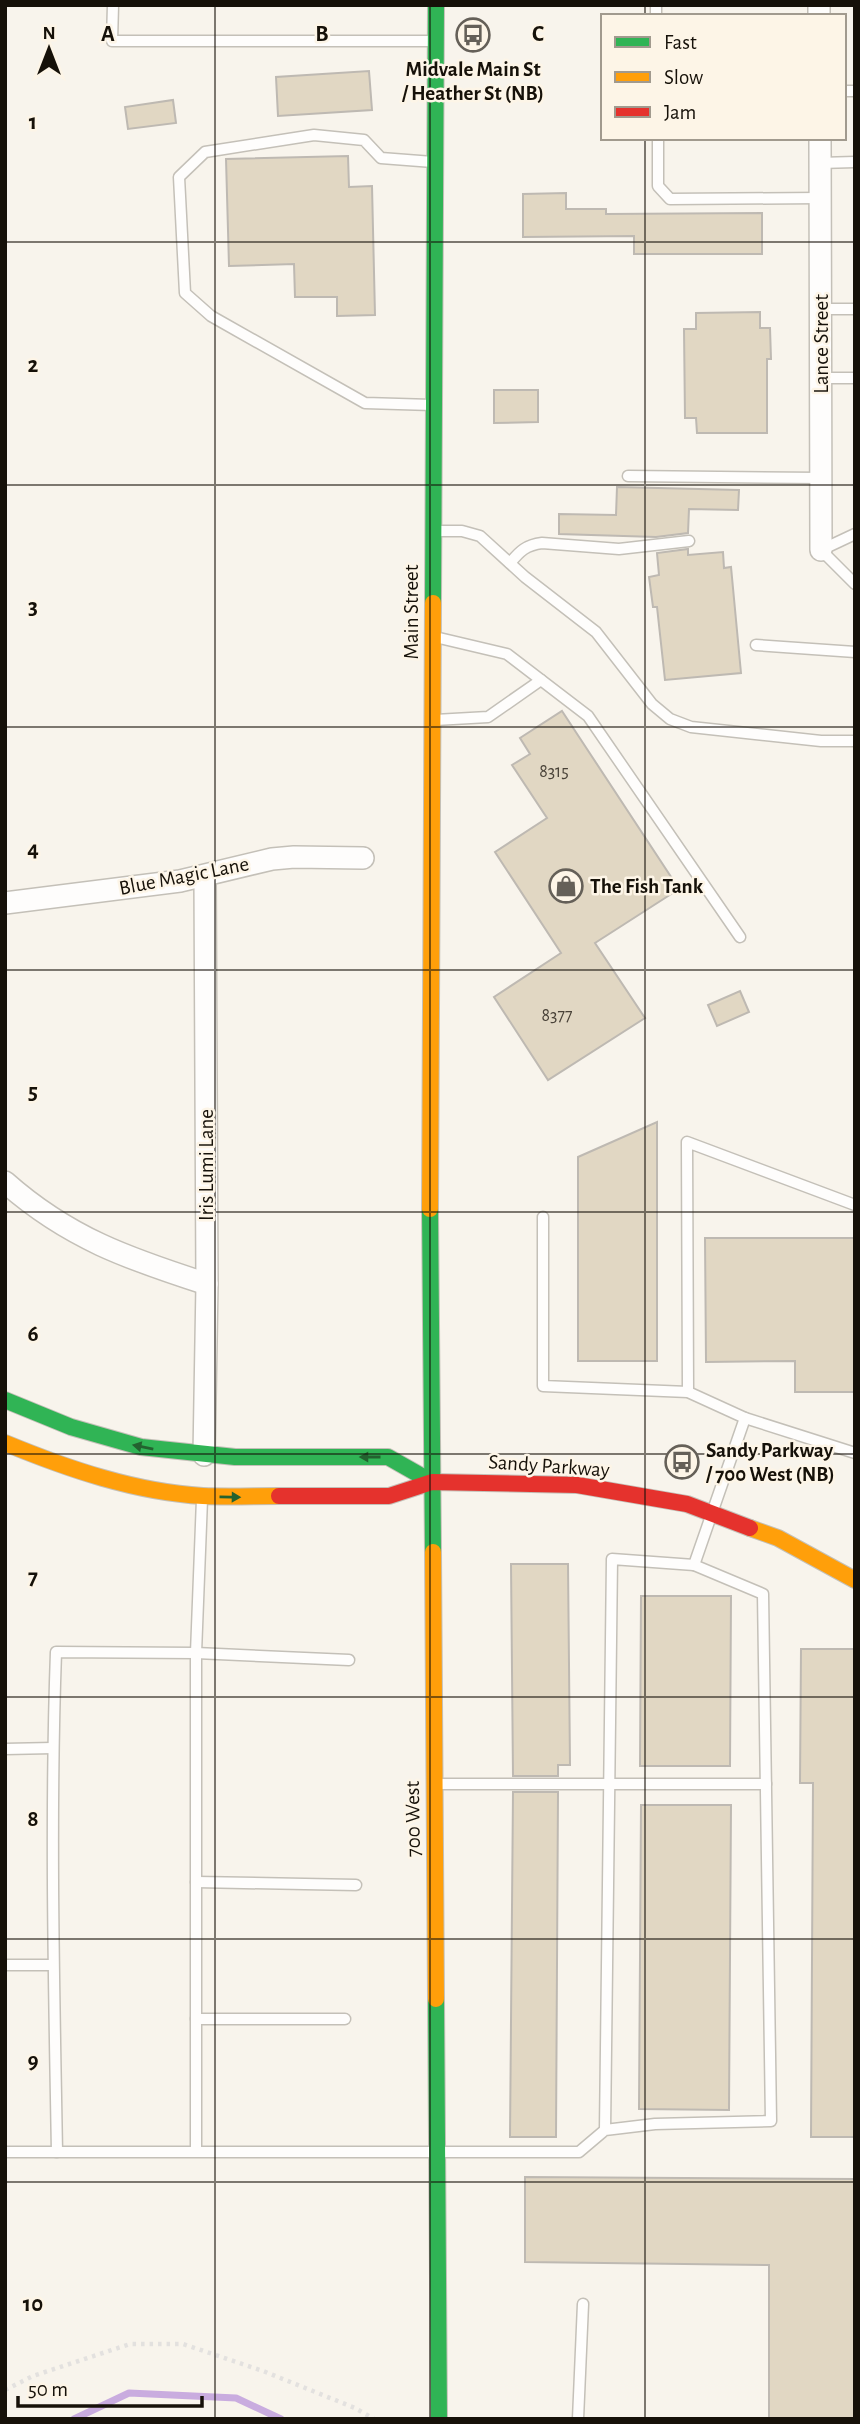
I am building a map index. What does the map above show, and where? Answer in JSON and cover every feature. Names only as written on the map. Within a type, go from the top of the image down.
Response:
[{"type":"street","name":"Main Street","points":[[430,1218],[436,5]]},
{"type":"street","name":"Lance Street","points":[[820,140],[821,550]]},
{"type":"street","name":"Blue Magic Lane","points":[[5,902],[205,876],[272,859],[363,858]]},
{"type":"street","name":"Iris Lumi Lane","points":[[205,876],[205,1455]]},
{"type":"street","points":[[5,1182],[46,1215],[95,1244],[207,1284]]},
{"type":"street","name":"700 West","points":[[430,1218],[439,2419]]},
{"type":"street","points":[[5,1399],[71,1427],[141,1447],[205,1455],[388,1457],[432,1482]]},
{"type":"street","points":[[5,1443],[102,1478],[202,1496],[389,1496],[432,1482]]},
{"type":"street","name":"Sandy Parkway","points":[[432,1482],[577,1485],[687,1504],[778,1538],[855,1580]]},
{"type":"lane","points":[[113,5],[112,41],[435,41]]},
{"type":"lane","points":[[432,405],[365,403],[211,316],[185,293],[179,177],[205,152],[314,135],[364,140],[381,158],[436,162]]},
{"type":"lane","points":[[658,140],[658,186],[670,199],[820,198]]},
{"type":"lane","points":[[820,163],[855,162]]},
{"type":"lane","points":[[821,309],[855,309]]},
{"type":"lane","points":[[821,378],[855,378]]},
{"type":"lane","points":[[628,476],[821,478]]},
{"type":"lane","points":[[432,531],[472,533],[480,536],[525,577],[596,632],[652,704],[670,719],[691,727],[821,741],[855,741]]},
{"type":"lane","points":[[855,534],[821,550],[855,584]]},
{"type":"lane","points":[[510,563],[522,549],[531,544],[619,549],[688,541]]},
{"type":"lane","points":[[432,636],[507,654],[588,716],[740,937]]},
{"type":"lane","points":[[756,645],[855,652]]},
{"type":"lane","points":[[432,720],[488,717],[541,680]]},
{"type":"lane","points":[[688,1392],[687,1142],[855,1205]]},
{"type":"lane","points":[[543,1217],[543,1386],[688,1392],[745,1418],[855,1454]]},
{"type":"lane","points":[[694,1565],[745,1418]]},
{"type":"lane","points":[[196,2150],[196,1653],[202,1496]]},
{"type":"lane","points":[[5,2152],[579,2152],[606,2130],[655,2124],[771,2121],[763,1594],[694,1565],[612,1559],[606,2130]]},
{"type":"lane","points":[[57,2152],[53,1965],[56,1652],[196,1653],[349,1660]]},
{"type":"lane","points":[[5,1749],[53,1748]]},
{"type":"lane","points":[[434,1784],[766,1784]]},
{"type":"lane","points":[[196,1882],[356,1885]]},
{"type":"lane","points":[[5,1965],[53,1965]]},
{"type":"lane","points":[[196,2019],[345,2020]]},
{"type":"lane","points":[[578,2419],[583,2304]]},
{"type":"path","points":[[5,2390],[33,2376],[130,2344],[183,2344],[264,2371],[355,2408],[374,2419]]},
{"type":"building","points":[[369,71],[372,110],[278,116],[276,77]]},
{"type":"building","points":[[173,100],[176,123],[128,129],[125,107]]},
{"type":"building","points":[[348,156],[349,187],[372,186],[375,315],[337,316],[337,297],[295,297],[294,264],[229,266],[226,159]]},
{"type":"building","points":[[566,193],[566,209],[606,209],[606,214],[762,213],[762,254],[634,254],[634,236],[523,237],[523,194]]},
{"type":"building","points":[[760,312],[760,328],[770,328],[771,359],[767,359],[767,433],[697,433],[696,418],[685,418],[684,329],[696,329],[696,313]]},
{"type":"building","points":[[494,390],[538,390],[538,422],[494,423]]},
{"type":"building","points":[[617,487],[739,490],[738,510],[689,509],[688,533],[656,537],[559,534],[559,514],[616,515]]},
{"type":"building","points":[[688,549],[688,555],[723,552],[724,568],[731,567],[741,673],[665,680],[657,607],[653,607],[649,577],[659,575],[657,553]]},
{"type":"building","points":[[562,711],[679,889],[595,943],[645,1018],[548,1080],[494,997],[561,953],[495,852],[547,818],[512,765],[530,754],[520,738]]},
{"type":"building","points":[[740,991],[749,1012],[717,1026],[708,1005]]},
{"type":"building","points":[[657,1122],[657,1361],[578,1361],[578,1157]]},
{"type":"building","points":[[705,1238],[855,1238],[855,1392],[795,1392],[795,1361],[706,1362]]},
{"type":"building","points":[[511,1564],[568,1564],[570,1765],[558,1765],[558,1776],[513,1776]]},
{"type":"building","points":[[641,1596],[731,1596],[730,1766],[640,1766]]},
{"type":"building","points":[[801,1649],[855,1649],[855,2137],[811,2137],[813,1783],[800,1783]]},
{"type":"building","points":[[513,1792],[558,1792],[556,2137],[510,2137]]},
{"type":"building","points":[[641,1805],[731,1805],[729,2110],[639,2109]]},
{"type":"building","points":[[525,2177],[855,2179],[855,2419],[769,2419],[769,2265],[525,2262]]},
{"type":"waterway","points":[[74,2419],[129,2393],[236,2398],[281,2419]]},
{"type":"traffic: fast","points":[[433,603],[436,5]]},
{"type":"traffic: fast","points":[[430,1209],[433,1552]]},
{"type":"traffic: fast","points":[[5,1400],[71,1427],[141,1447],[235,1457],[388,1457],[432,1482]]},
{"type":"traffic: fast","points":[[436,1999],[439,2419]]},
{"type":"traffic: slow","points":[[430,1209],[433,603]]},
{"type":"traffic: slow","points":[[5,1443],[102,1478],[152,1490],[203,1496],[279,1496]]},
{"type":"traffic: slow","points":[[750,1528],[778,1538],[855,1580]]},
{"type":"traffic: slow","points":[[433,1552],[436,1999]]},
{"type":"traffic: jam","points":[[279,1496],[389,1496],[432,1482],[577,1485],[687,1504],[750,1528]]},
{"type":"place","name":"Midvale Main St / Heather St (NB)","points":[[473,35]]},
{"type":"place","name":"The Fish Tank","points":[[566,886]]},
{"type":"place","name":"Sandy Parkway / 700 West (NB)","points":[[682,1462]]}]
